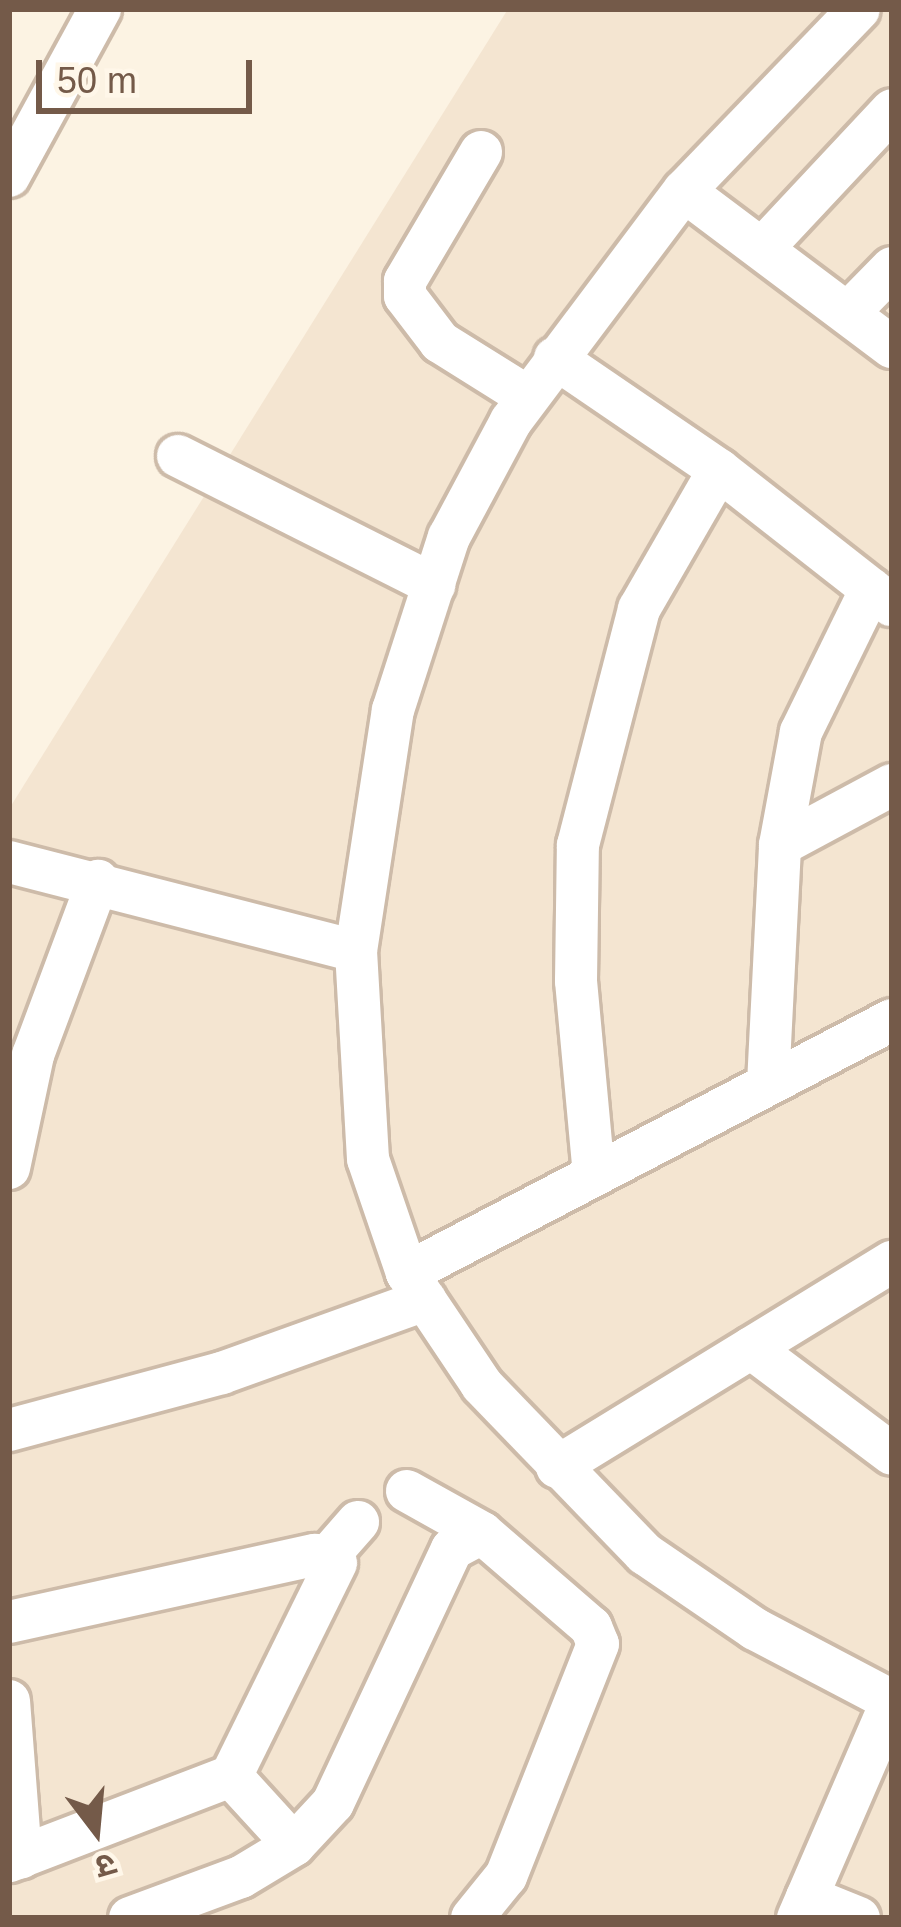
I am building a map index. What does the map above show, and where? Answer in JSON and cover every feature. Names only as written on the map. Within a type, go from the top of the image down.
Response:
[{"type":"street","points":[[9,176],[100,9]]},
{"type":"street","points":[[859,1918],[802,1907],[892,1701],[755,1628],[645,1554],[482,1384],[416,1286],[368,1159],[356,951],[393,710],[449,537],[528,397],[684,191],[860,9]]},
{"type":"street","points":[[761,249],[892,110]]},
{"type":"street","points":[[481,152],[405,281],[405,296],[440,342],[528,397]]},
{"type":"street","points":[[684,191],[892,347]]},
{"type":"street","points":[[848,314],[892,268]]},
{"type":"street","points":[[555,358],[719,470],[881,598],[801,732],[780,845],[768,1084]]},
{"type":"street","points":[[178,457],[434,585]]},
{"type":"street","points":[[594,1175],[576,981],[578,844],[639,609],[719,470]]},
{"type":"street","points":[[780,845],[892,784]]},
{"type":"street","points":[[9,862],[98,881],[356,951]]},
{"type":"street","points":[[9,1168],[33,1055],[98,881]]},
{"type":"street","points":[[9,1430],[222,1373],[416,1286],[594,1175],[892,1020]]},
{"type":"street","points":[[557,1467],[892,1262]]},
{"type":"street","points":[[751,1348],[892,1454]]},
{"type":"street","points":[[407,1491],[482,1533],[591,1627],[598,1644],[506,1876],[469,1917]]},
{"type":"street","points":[[9,1622],[329,1556],[358,1522]]},
{"type":"street","points":[[130,1918],[242,1877],[294,1845],[333,1803],[452,1550],[482,1533]]},
{"type":"street","points":[[9,1701],[15,1859],[231,1776],[336,1573],[329,1556]]},
{"type":"street","points":[[231,1776],[294,1845]]},
{"type":"shaded area","points":[[508,9],[892,9],[892,1918],[9,1918],[9,809]]}]
